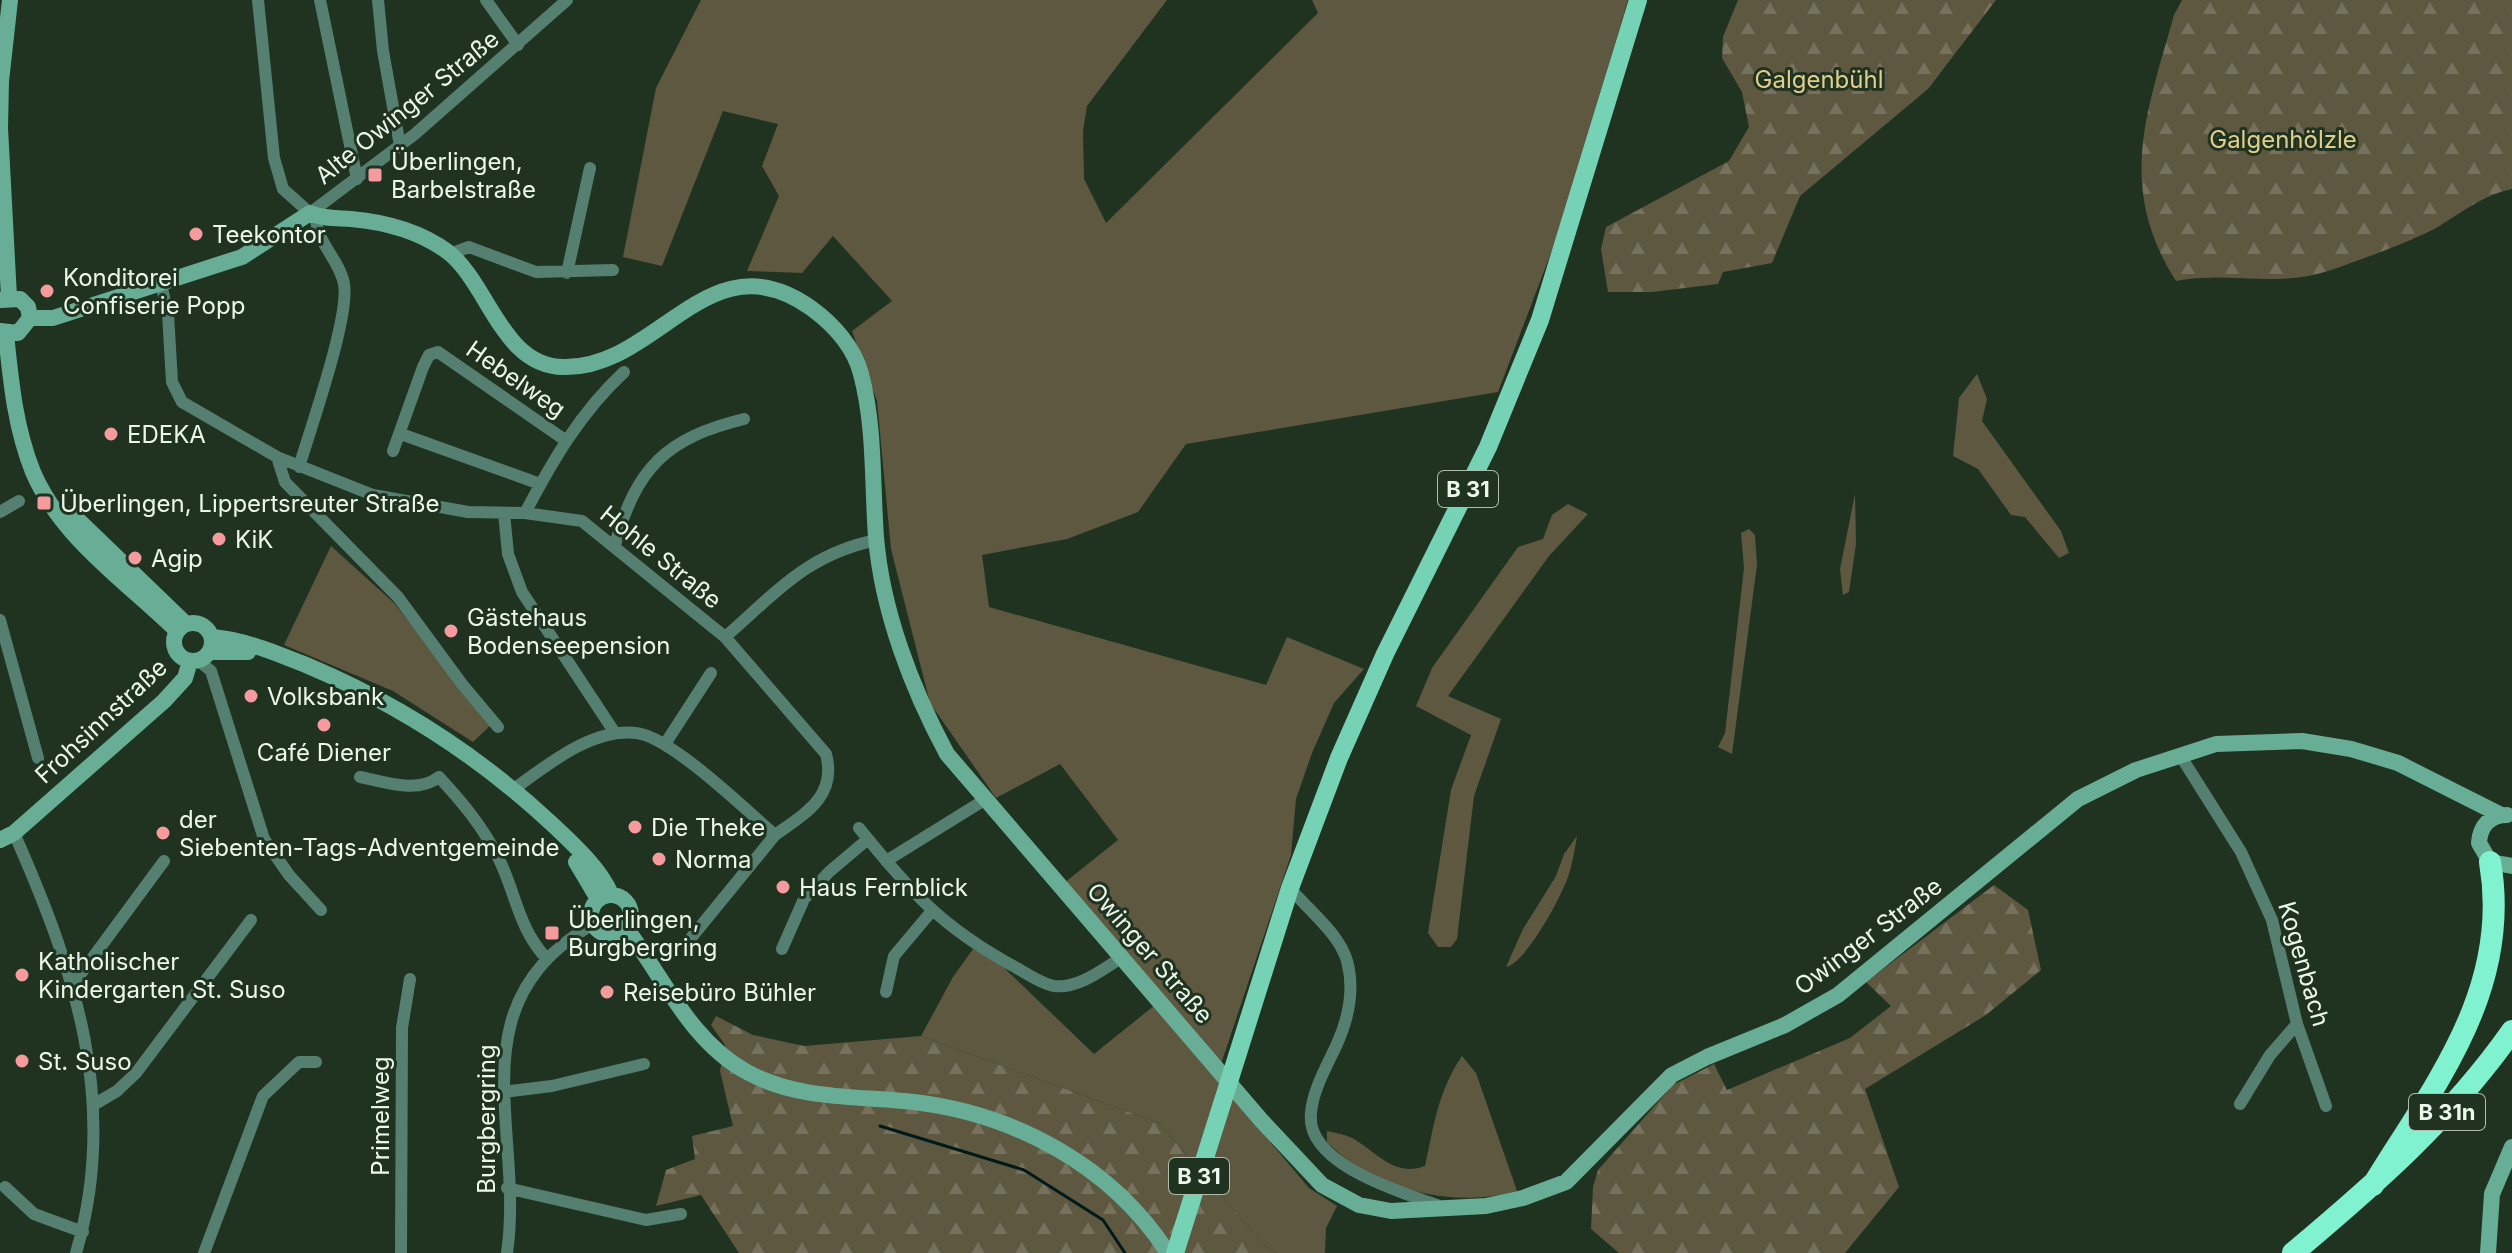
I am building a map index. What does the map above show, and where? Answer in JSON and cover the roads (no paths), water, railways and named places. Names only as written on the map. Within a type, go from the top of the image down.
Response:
[{"type":"highway","points":[[2373,1185],[2476,1034],[2495,998],[2505,961],[2506,865]]},
{"type":"highway","name":"B 31n","points":[[2293,1253],[2416,1146],[2473,1083],[2512,1031]]},
{"type":"highway","name":"B 31n","points":[[2315,1253],[2371,1206],[2464,1116],[2512,1056]]},
{"type":"main road","name":"B 31","points":[[1175,1253],[1290,888],[1350,732],[1488,447],[1524,362],[1565,247],[1638,0]]},
{"type":"street","points":[[10,0],[1,81],[0,128],[4,299],[25,303],[30,318]]},
{"type":"street","points":[[258,0],[274,158],[283,189],[313,215],[345,285],[342,314],[299,467]]},
{"type":"street","points":[[320,0],[357,179]]},
{"type":"street","points":[[378,0],[383,51],[400,146]]},
{"type":"street","points":[[486,0],[518,45]]},
{"type":"street","name":"Alte Owinger Straße","points":[[313,215],[400,146],[567,0]]},
{"type":"street","points":[[567,273],[590,168]]},
{"type":"street","points":[[182,627],[80,525],[47,479],[29,434],[8,333],[30,318],[53,318],[242,257],[313,215]]},
{"type":"street","name":"Owinger Straße","points":[[313,215],[391,226],[425,239],[450,254],[517,346],[539,362],[562,368],[612,357],[695,302],[725,289],[762,286],[799,299],[829,321],[860,371],[868,408],[877,540],[899,646],[919,701],[947,754],[1121,958],[1322,1185],[1359,1205],[1391,1211],[1443,1210],[1523,1198],[1566,1182],[1672,1075],[1785,1025],[1838,995],[2078,799],[2136,770],[2180,755],[2216,744],[2302,741],[2373,754],[2507,816]]},
{"type":"street","points":[[450,254],[469,247],[536,272],[613,270]]},
{"type":"street","name":"Hohle Straße","points":[[161,284],[168,314],[176,394],[191,407],[277,457],[373,495],[407,503],[582,521],[725,637],[826,754],[831,771],[826,790],[803,815],[775,835],[691,938]]},
{"type":"street","name":"Hebelweg","points":[[393,451],[423,367],[429,355],[438,352],[565,440]]},
{"type":"street","name":"Hebelweg","points":[[525,513],[565,440],[593,400],[624,372]]},
{"type":"street","points":[[615,545],[626,503],[670,448],[710,427],[744,419]]},
{"type":"street","points":[[401,434],[540,484]]},
{"type":"street","points":[[277,457],[285,482],[398,597],[445,663],[498,727]]},
{"type":"street","points":[[0,512],[19,501]]},
{"type":"street","points":[[504,513],[508,554],[522,592],[615,733]]},
{"type":"street","points":[[725,637],[808,565],[841,547],[877,540]]},
{"type":"street","points":[[0,620],[38,758]]},
{"type":"street","points":[[182,627],[202,624],[203,653],[264,839],[289,875],[321,910]]},
{"type":"street","points":[[182,627],[177,652],[233,650],[259,654],[368,701],[444,745],[539,822],[604,896],[623,898],[630,909],[626,928],[700,1033],[721,1054],[749,1073],[799,1091],[952,1108],[1015,1128],[1068,1155],[1104,1181],[1147,1223],[1168,1253]]},
{"type":"street","points":[[203,653],[247,642],[396,707],[446,738],[514,789],[580,852],[604,896]]},
{"type":"street","name":"Frohsinnstraße","points":[[7,836],[164,701],[203,653]]},
{"type":"street","points":[[665,744],[711,673]]},
{"type":"street","points":[[514,789],[574,749],[615,733],[638,732],[665,744],[775,835]]},
{"type":"street","name":"Kogenbach","points":[[2180,755],[2241,852],[2268,909],[2297,1024],[2326,1106]]},
{"type":"street","points":[[360,777],[411,786],[428,786],[439,777],[473,815],[500,861],[531,943],[547,959]]},
{"type":"street","name":"Owinger Straße","points":[[2449,789],[2482,829]]},
{"type":"street","points":[[886,861],[986,799]]},
{"type":"street","points":[[2506,865],[2479,843],[2482,829],[2490,820],[2507,816]]},
{"type":"street","points":[[859,828],[931,912],[979,948],[1053,986],[1076,983],[1121,958]]},
{"type":"street","points":[[7,836],[55,934],[85,1036],[95,1104],[94,1181],[76,1253]]},
{"type":"street","points":[[782,949],[804,899],[829,872],[868,839]]},
{"type":"street","points":[[71,987],[164,861]]},
{"type":"street","points":[[1290,888],[1324,925],[1346,958],[1352,996],[1343,1029],[1318,1083],[1310,1116],[1324,1149],[1393,1192],[1437,1205],[1443,1210]]},
{"type":"street","points":[[604,896],[591,911],[593,924],[607,934],[626,928]]},
{"type":"street","points":[[886,992],[894,956],[931,912]]},
{"type":"street","points":[[95,1104],[117,1091],[136,1073],[251,920]]},
{"type":"street","name":"Burgbergring","points":[[507,1253],[503,1092],[509,1020],[517,1000],[547,959],[593,924]]},
{"type":"street","name":"Primelweg","points":[[401,1253],[402,1028],[410,979]]},
{"type":"street","points":[[2240,1104],[2270,1055],[2297,1024]]},
{"type":"street","points":[[204,1253],[263,1096],[299,1062],[316,1062]]},
{"type":"street","points":[[503,1092],[552,1086],[644,1064]]},
{"type":"street","points":[[2488,1253],[2492,1194],[2512,1147]]},
{"type":"street","points":[[5,1187],[34,1214],[83,1232]]},
{"type":"street","points":[[507,1188],[646,1220],[681,1214]]},
{"type":"waterway","points":[[880,1126],[1024,1170],[1103,1220],[1125,1253]]},
{"type":"place","name":"Überlingen, Barbelstraße","points":[[375,175]]},
{"type":"place","name":"Teekontor","points":[[196,234]]},
{"type":"place","name":"Konditorei Confiserie Popp","points":[[47,291]]},
{"type":"place","name":"EDEKA","points":[[111,434]]},
{"type":"place","name":"Überlingen, Lippertsreuter Straße","points":[[44,503]]},
{"type":"place","name":"KiK","points":[[219,539]]},
{"type":"place","name":"Agip","points":[[135,558]]},
{"type":"place","name":"Gästehaus Bodenseepension","points":[[451,631]]},
{"type":"place","name":"Volksbank","points":[[251,696]]},
{"type":"place","name":"Café Diener","points":[[324,725]]},
{"type":"place","name":"Die Theke","points":[[635,827]]},
{"type":"place","name":"der Siebenten-Tags-Adventgemeinde","points":[[163,833]]},
{"type":"place","name":"Norma","points":[[659,859]]},
{"type":"place","name":"Haus Fernblick","points":[[783,887]]},
{"type":"place","name":"Überlingen, Burgbergring","points":[[552,933]]},
{"type":"place","name":"Katholischer Kindergarten St. Suso","points":[[22,975]]},
{"type":"place","name":"Reisebüro Bühler","points":[[607,992]]},
{"type":"place","name":"St. Suso","points":[[22,1061]]},
{"type":"park label","name":"Galgenbühl","points":[[1819,79]]},
{"type":"park label","name":"Galgenhölzle","points":[[2283,139]]}]
